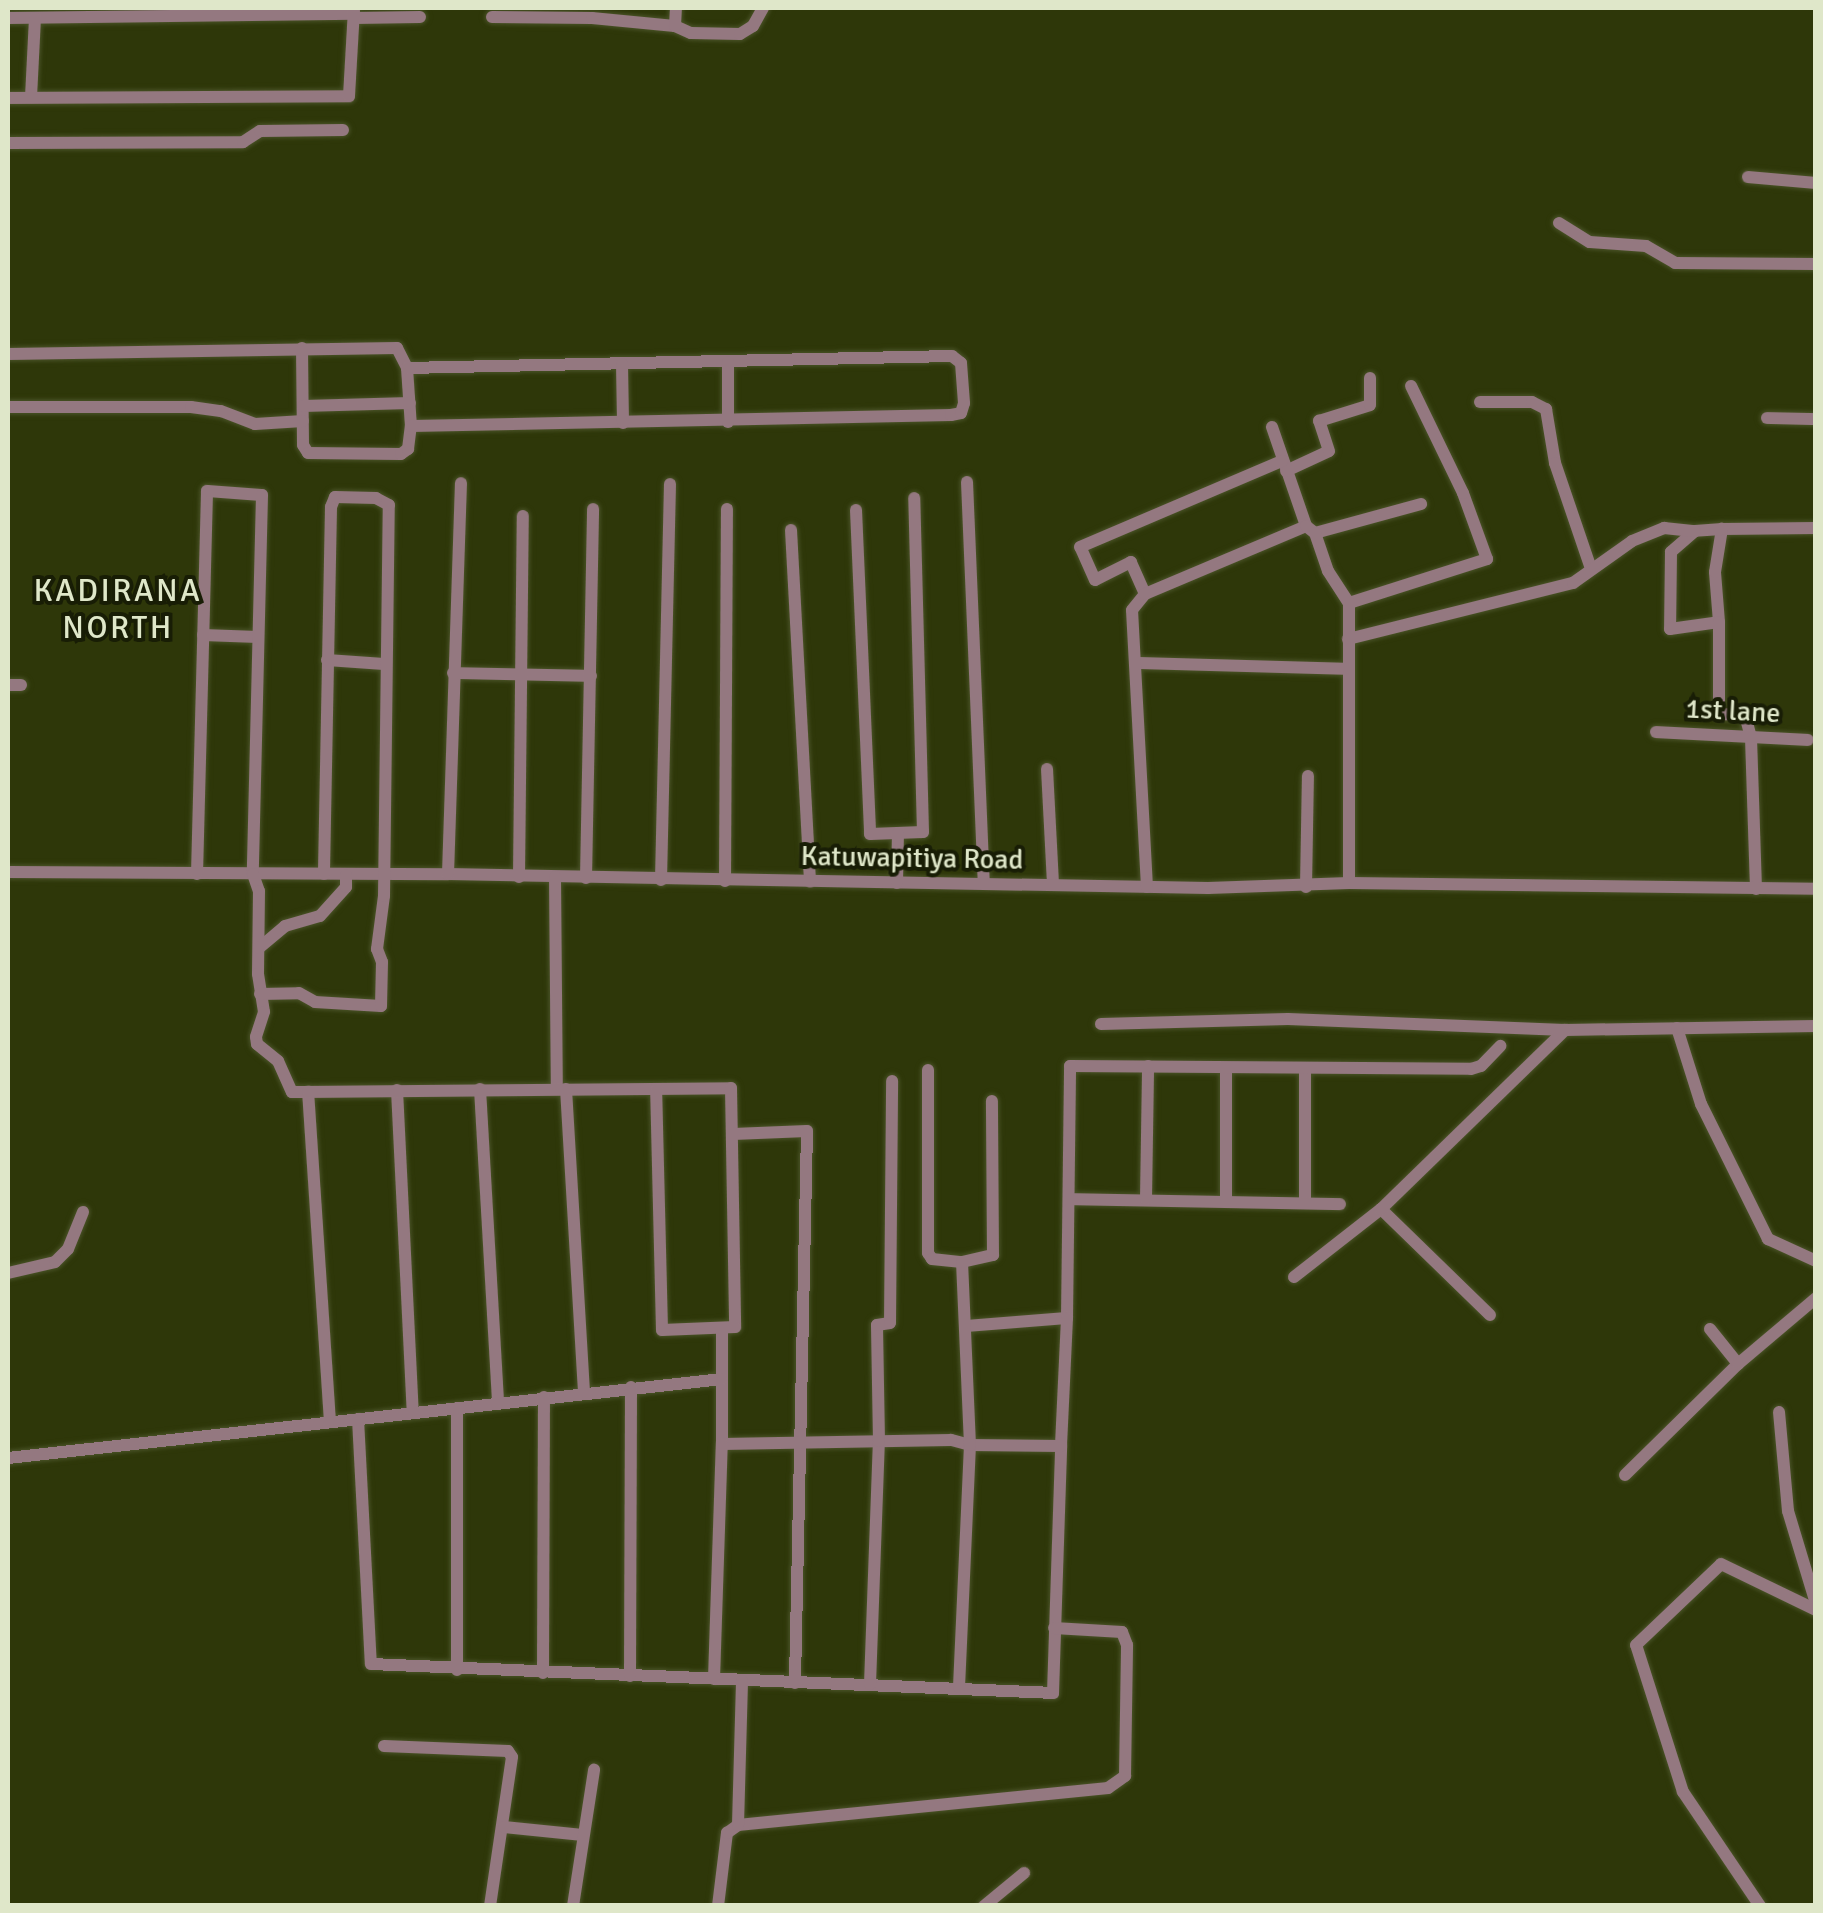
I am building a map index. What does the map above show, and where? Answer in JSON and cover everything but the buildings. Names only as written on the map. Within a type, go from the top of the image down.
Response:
[{"type":"street","points":[[675,26],[676,8]]},
{"type":"street","points":[[492,17],[675,26],[691,33],[740,34],[753,26],[763,8]]},
{"type":"street","points":[[8,98],[349,96],[354,13]]},
{"type":"street","points":[[8,18],[354,13],[420,18]]},
{"type":"street","points":[[31,97],[35,18]]},
{"type":"street","points":[[8,142],[243,142],[260,130],[343,130]]},
{"type":"street","points":[[1748,177],[1816,183]]},
{"type":"street","points":[[1560,223],[1590,242],[1646,246],[1675,263],[1816,264]]},
{"type":"street","points":[[8,354],[302,348],[397,348],[408,368],[408,449],[401,454],[312,454],[304,445],[302,348]]},
{"type":"street","points":[[408,368],[952,356],[961,364],[964,403],[960,413],[952,415],[410,426]]},
{"type":"street","points":[[728,362],[728,422]]},
{"type":"street","points":[[622,364],[622,422]]},
{"type":"street","points":[[1145,594],[1131,562],[1095,580],[1080,548],[1328,451],[1319,421],[1370,405],[1370,378]]},
{"type":"street","points":[[1349,604],[1487,559],[1463,494],[1411,386]]},
{"type":"street","points":[[1480,402],[1532,402],[1546,409],[1555,463],[1591,569]]},
{"type":"street","points":[[303,406],[410,403]]},
{"type":"street","points":[[8,407],[191,408],[222,410],[254,424],[303,421]]},
{"type":"street","points":[[1767,418],[1816,419]]},
{"type":"street","points":[[1272,427],[1328,571],[1349,604],[1349,883]]},
{"type":"street","points":[[967,482],[984,883]]},
{"type":"street","points":[[448,874],[461,483]]},
{"type":"street","points":[[661,880],[670,484]]},
{"type":"street","points":[[197,874],[207,491],[262,495],[253,874],[260,891],[260,994],[264,1012],[257,1044],[278,1061],[292,1092],[731,1088],[736,1327],[662,1330],[656,1089]]},
{"type":"street","points":[[260,994],[298,993],[315,1002],[382,1006],[382,962],[377,950],[384,875],[389,505],[384,500],[356,496],[335,497],[332,501],[324,874]]},
{"type":"street","points":[[856,510],[870,834],[923,832],[914,498]]},
{"type":"street","points":[[1146,887],[1132,610],[1145,594],[1311,530],[1422,504]]},
{"type":"street","points":[[725,881],[726,508]]},
{"type":"street","points":[[586,878],[593,509]]},
{"type":"street","points":[[519,876],[523,516]]},
{"type":"street","points":[[1348,639],[1573,583],[1632,542],[1664,528],[1816,528]]},
{"type":"street","points":[[1722,529],[1716,572],[1719,714],[1746,714],[1752,738],[1756,890]]},
{"type":"street","points":[[791,530],[810,881]]},
{"type":"street","points":[[1695,531],[1670,552],[1670,628],[1720,622]]},
{"type":"street","points":[[203,635],[258,637]]},
{"type":"street","points":[[327,660],[384,664]]},
{"type":"street","points":[[1136,663],[1347,670]]},
{"type":"street","points":[[454,672],[591,676]]},
{"type":"street","name":"1st lane","points":[[1656,732],[1808,740]]},
{"type":"street","points":[[1047,769],[1053,885]]},
{"type":"street","points":[[1306,887],[1308,776]]},
{"type":"street","points":[[898,833],[898,883]]},
{"type":"street","name":"Katuwapitiya Road","points":[[8,872],[448,874],[1146,887],[1306,887],[1349,883],[1816,890]]},
{"type":"street","points":[[259,948],[294,922],[320,916],[346,887],[346,875]]},
{"type":"street","points":[[555,877],[562,1089],[584,1391]]},
{"type":"street","points":[[1102,1024],[1288,1019],[1565,1030],[1816,1026]]},
{"type":"street","points":[[1677,1028],[1701,1104],[1768,1239],[1816,1261]]},
{"type":"street","points":[[1294,1278],[1381,1208],[1565,1030]]},
{"type":"street","points":[[358,1420],[371,1664],[1054,1693],[1067,1318],[1070,1066],[1471,1069],[1481,1066],[1500,1046]]},
{"type":"street","points":[[1146,1199],[1148,1066]]},
{"type":"street","points":[[1226,1068],[1226,1201]]},
{"type":"street","points":[[1305,1068],[1306,1203]]},
{"type":"street","points":[[928,1070],[928,1254],[932,1259],[962,1262],[993,1255],[992,1101]]},
{"type":"street","points":[[870,1684],[879,1441],[877,1325],[890,1323],[892,1081]]},
{"type":"street","points":[[480,1089],[498,1402]]},
{"type":"street","points":[[397,1090],[413,1413]]},
{"type":"street","points":[[308,1092],[330,1422]]},
{"type":"street","points":[[733,1134],[808,1131],[795,1682]]},
{"type":"street","points":[[1068,1199],[1340,1204]]},
{"type":"street","points":[[1381,1208],[1490,1314]]},
{"type":"street","points":[[8,1273],[54,1262],[68,1249],[83,1212]]},
{"type":"street","points":[[959,1687],[970,1445],[962,1262]]},
{"type":"street","points":[[1625,1475],[1738,1364],[1816,1298]]},
{"type":"street","points":[[966,1326],[1067,1318]]},
{"type":"street","points":[[714,1680],[722,1328]]},
{"type":"street","points":[[1710,1329],[1738,1364]]},
{"type":"street","points":[[8,1458],[722,1378]]},
{"type":"street","points":[[630,1676],[631,1387]]},
{"type":"street","points":[[543,1673],[544,1397]]},
{"type":"street","points":[[457,1408],[457,1670]]},
{"type":"street","points":[[1778,1412],[1788,1512],[1816,1607]]},
{"type":"street","points":[[722,1444],[951,1440],[970,1445],[1061,1446]]},
{"type":"street","points":[[1760,1906],[1683,1792],[1636,1645],[1720,1564],[1816,1607]]},
{"type":"street","points":[[718,1906],[727,1833],[738,1825],[1108,1788],[1125,1776],[1127,1645],[1122,1632],[1054,1628]]},
{"type":"street","points":[[738,1825],[742,1681]]},
{"type":"street","points":[[384,1746],[508,1752],[512,1757],[490,1906]]},
{"type":"street","points":[[574,1906],[594,1770]]},
{"type":"street","points":[[504,1827],[583,1835]]},
{"type":"street","points":[[984,1906],[1024,1873]]},
{"type":"district","name":"KADIRANA NORTH","points":[[118,610]]}]
